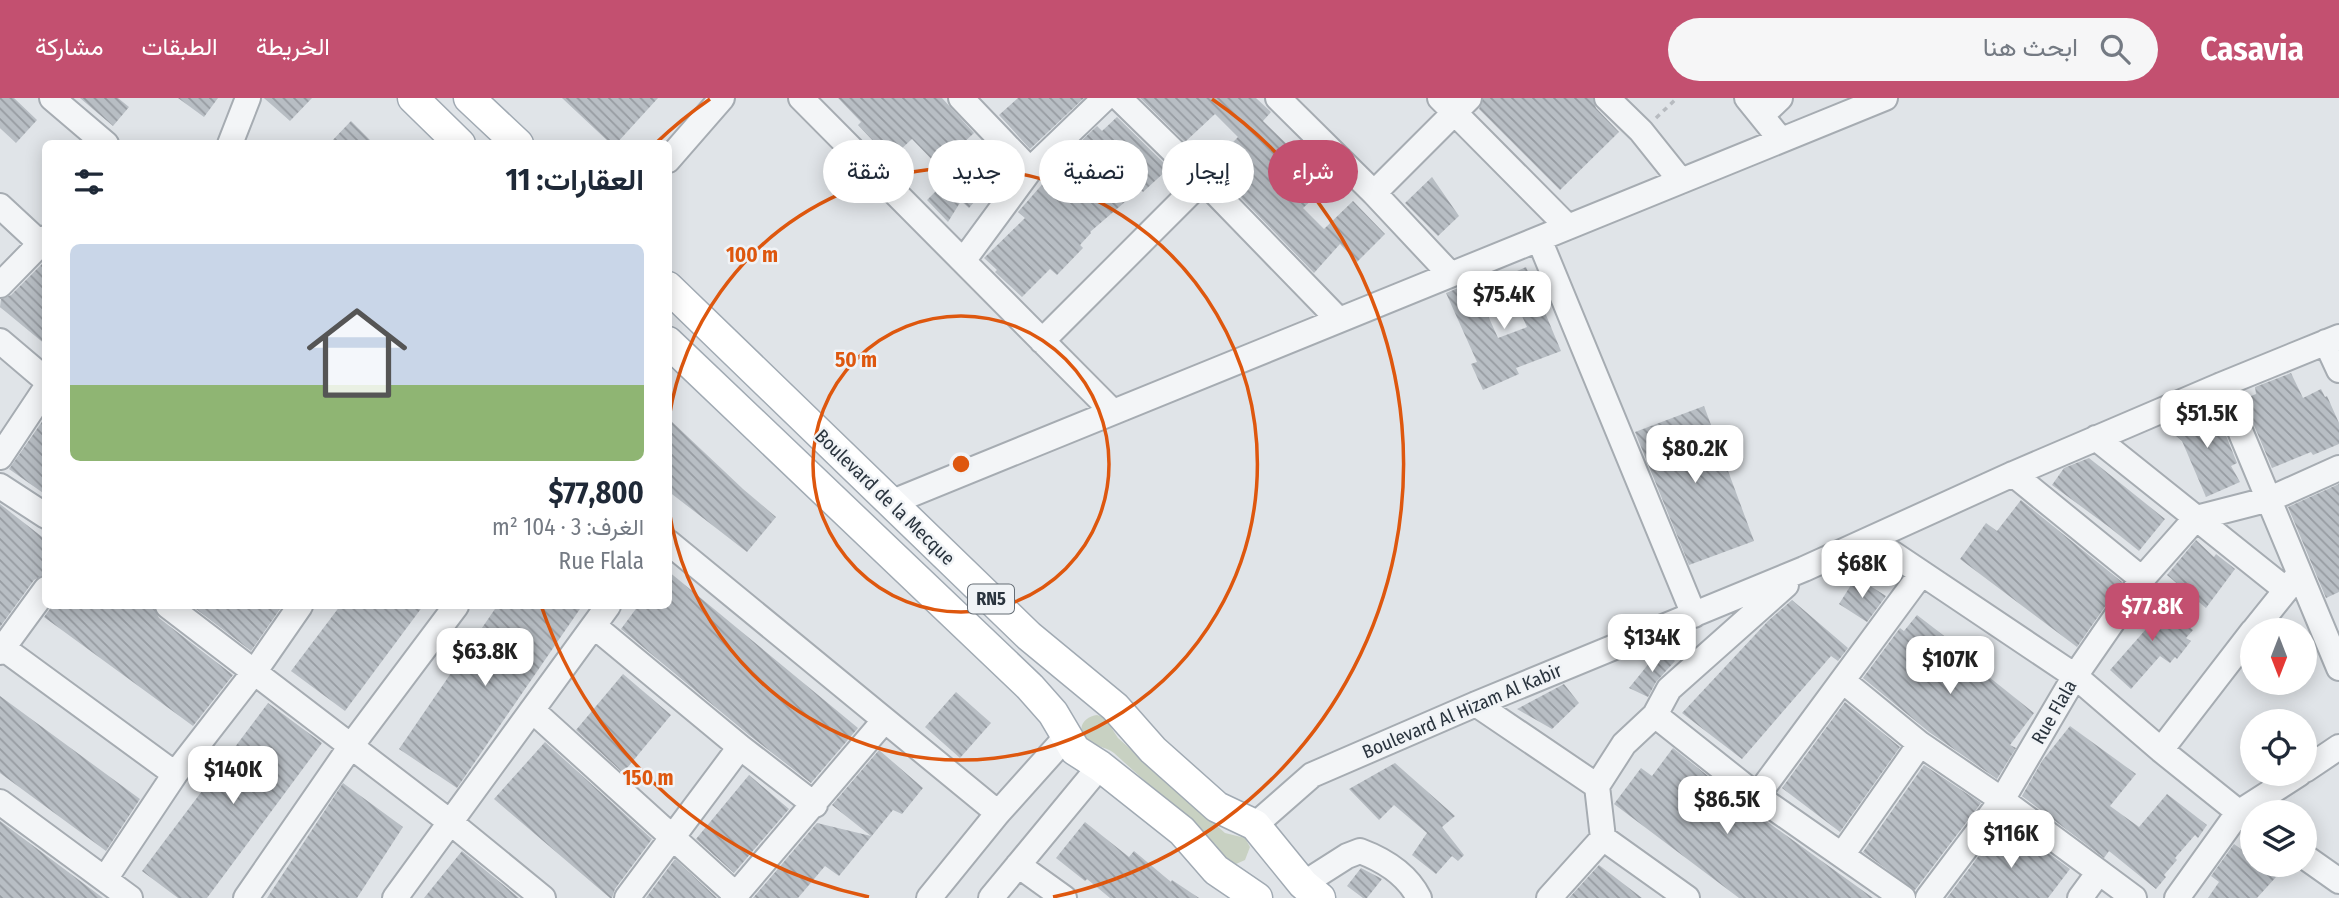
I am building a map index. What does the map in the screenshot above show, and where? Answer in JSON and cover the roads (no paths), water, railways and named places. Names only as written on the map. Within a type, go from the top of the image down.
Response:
[{"type":"main road","points":[[413,98],[456,140]]},
{"type":"main road","points":[[469,98],[514,140]]},
{"type":"main road","name":"Boulevard de la Mecque","points":[[672,291],[1030,636],[1115,707],[1153,750],[1217,807],[1259,830],[1312,891]]},
{"type":"main road","name":"Boulevard de la Mecque","points":[[672,346],[977,635],[1053,713],[1075,750],[1100,766],[1182,831],[1216,870],[1257,898]]},
{"type":"main road","points":[[1066,734],[1068,716],[1080,702],[1099,699],[1115,707]]},
{"type":"main road","points":[[1224,875],[1245,876],[1254,872],[1265,855],[1265,845],[1259,830]]},
{"type":"street","points":[[52,98],[101,140]]},
{"type":"street","points":[[232,140],[248,98]]},
{"type":"street","points":[[672,155],[722,98]]},
{"type":"street","points":[[801,98],[1112,411]]},
{"type":"street","points":[[961,98],[1030,170]]},
{"type":"street","points":[[963,261],[1030,170],[1105,98]]},
{"type":"street","points":[[1119,98],[1162,140]]},
{"type":"street","points":[[1278,98],[1374,193],[1450,274]]},
{"type":"street","points":[[1607,98],[1641,131],[1681,181]]},
{"type":"street","points":[[1780,98],[1754,106],[1781,140]]},
{"type":"street","points":[[890,503],[1885,98]]},
{"type":"street","points":[[1374,193],[1455,103],[1567,227]]},
{"type":"street","points":[[1042,341],[1180,203]]},
{"type":"street","points":[[1225,203],[1338,319]]},
{"type":"street","points":[[0,206],[42,240]]},
{"type":"street","points":[[1538,239],[1694,615]]},
{"type":"street","points":[[0,285],[42,242]]},
{"type":"street","points":[[2332,340],[2339,370]]},
{"type":"street","name":"Boulevard Al Hizam Al Kabir","points":[[1259,830],[1312,775],[1476,704],[1804,569],[2096,438],[2332,340]]},
{"type":"street","points":[[0,341],[42,377]]},
{"type":"street","points":[[2221,385],[2270,499],[2293,581],[2339,668]]},
{"type":"street","points":[[0,457],[42,394]]},
{"type":"street","points":[[2096,438],[2196,518],[2293,581]]},
{"type":"street","points":[[2196,518],[2270,499],[2339,468]]},
{"type":"street","points":[[2013,474],[2142,579]]},
{"type":"street","points":[[0,486],[42,513]]},
{"type":"street","name":"Rue Flala","points":[[1928,898],[2002,800],[2075,676],[2142,579],[2196,518]]},
{"type":"street","points":[[1871,539],[2075,676],[2240,814]]},
{"type":"street","points":[[672,545],[998,813]]},
{"type":"street","points":[[1687,898],[1603,838],[1597,786],[1624,744],[1656,715],[1669,689],[1804,569]]},
{"type":"street","points":[[1757,796],[1921,574]]},
{"type":"street","points":[[2263,618],[2293,581]]},
{"type":"street","points":[[42,594],[1,650],[175,774]]},
{"type":"street","points":[[172,609],[450,822],[543,898]]},
{"type":"street","points":[[105,879],[175,774],[255,671],[298,609]]},
{"type":"street","points":[[246,898],[351,746],[454,609]]},
{"type":"street","points":[[395,898],[601,616],[740,747],[815,805]]},
{"type":"street","points":[[2161,750],[2240,648]]},
{"type":"street","points":[[1843,681],[1920,744],[2002,800],[2134,898]]},
{"type":"street","points":[[1476,704],[1597,786]]},
{"type":"street","points":[[532,710],[734,896],[815,805],[884,721]]},
{"type":"street","points":[[1656,715],[1757,796],[1903,898]]},
{"type":"street","points":[[929,898],[998,813],[1051,756],[1066,734]]},
{"type":"street","points":[[1842,855],[1920,744]]},
{"type":"street","points":[[627,898],[740,747]]},
{"type":"street","points":[[2317,762],[2339,747]]},
{"type":"street","points":[[991,898],[1100,766]]},
{"type":"street","points":[[2267,800],[2284,786]]},
{"type":"street","points":[[0,802],[130,898]]},
{"type":"street","points":[[2176,898],[2240,824]]},
{"type":"street","points":[[1549,898],[1603,838]]},
{"type":"street","points":[[1312,891],[1347,856],[1360,851],[1380,859],[1412,883],[1419,898]]},
{"type":"street","points":[[1018,865],[1063,898]]},
{"type":"street","points":[[2080,898],[2099,872]]}]
